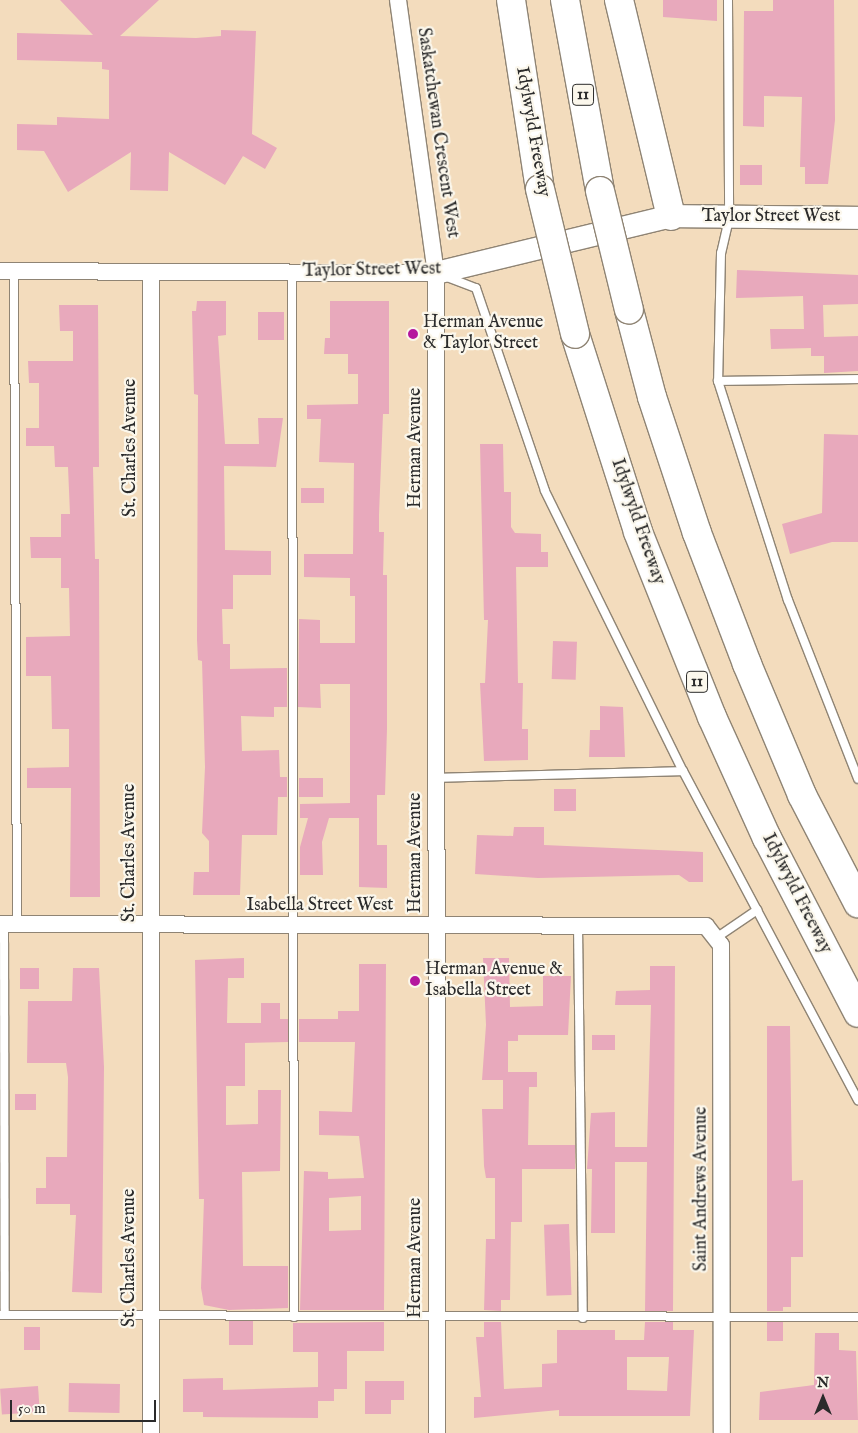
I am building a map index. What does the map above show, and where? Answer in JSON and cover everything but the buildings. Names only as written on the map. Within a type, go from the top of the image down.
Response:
[{"type":"highway","name":"Idylwyld Freeway","points":[[511,0],[540,189],[575,334],[638,532],[712,717],[767,838],[858,1013]]},
{"type":"highway","name":"11","points":[[565,0],[600,191],[652,397],[697,533],[747,664],[802,795],[858,903]]},
{"type":"highway","points":[[619,0],[670,216]]},
{"type":"street","name":"Saskatchewan Crescent West","points":[[398,0],[407,85],[436,273]]},
{"type":"street","name":"Taylor Street West","points":[[7,271],[436,273],[670,216],[729,219],[858,218]]},
{"type":"street","name":"St. Charles Avenue","points":[[151,272],[151,1433]]},
{"type":"street","name":"Herman Avenue","points":[[436,273],[435,926],[437,1433]]},
{"type":"street","name":"Isabella Street West","points":[[7,924],[706,926],[718,941]]},
{"type":"street","name":"Saint Andrews Avenue","points":[[718,941],[722,1433]]},
{"type":"lane","points":[[728,0],[729,219],[721,254],[718,381],[788,600],[858,779]]},
{"type":"lane","points":[[7,271],[7,924],[3,1315],[150,1318],[722,1319],[858,1317]]},
{"type":"lane","points":[[292,273],[294,1317]]},
{"type":"lane","points":[[436,273],[476,288],[545,491],[683,772],[858,1100]]},
{"type":"lane","points":[[718,381],[858,379]]},
{"type":"lane","points":[[436,778],[683,772]]},
{"type":"lane","points":[[718,941],[757,910]]},
{"type":"lane","points":[[578,925],[583,1318]]},
{"type":"place","name":"Herman Avenue & Taylor Street","points":[[413,334]]},
{"type":"place","name":"Herman Avenue & Isabella Street","points":[[415,981]]}]
